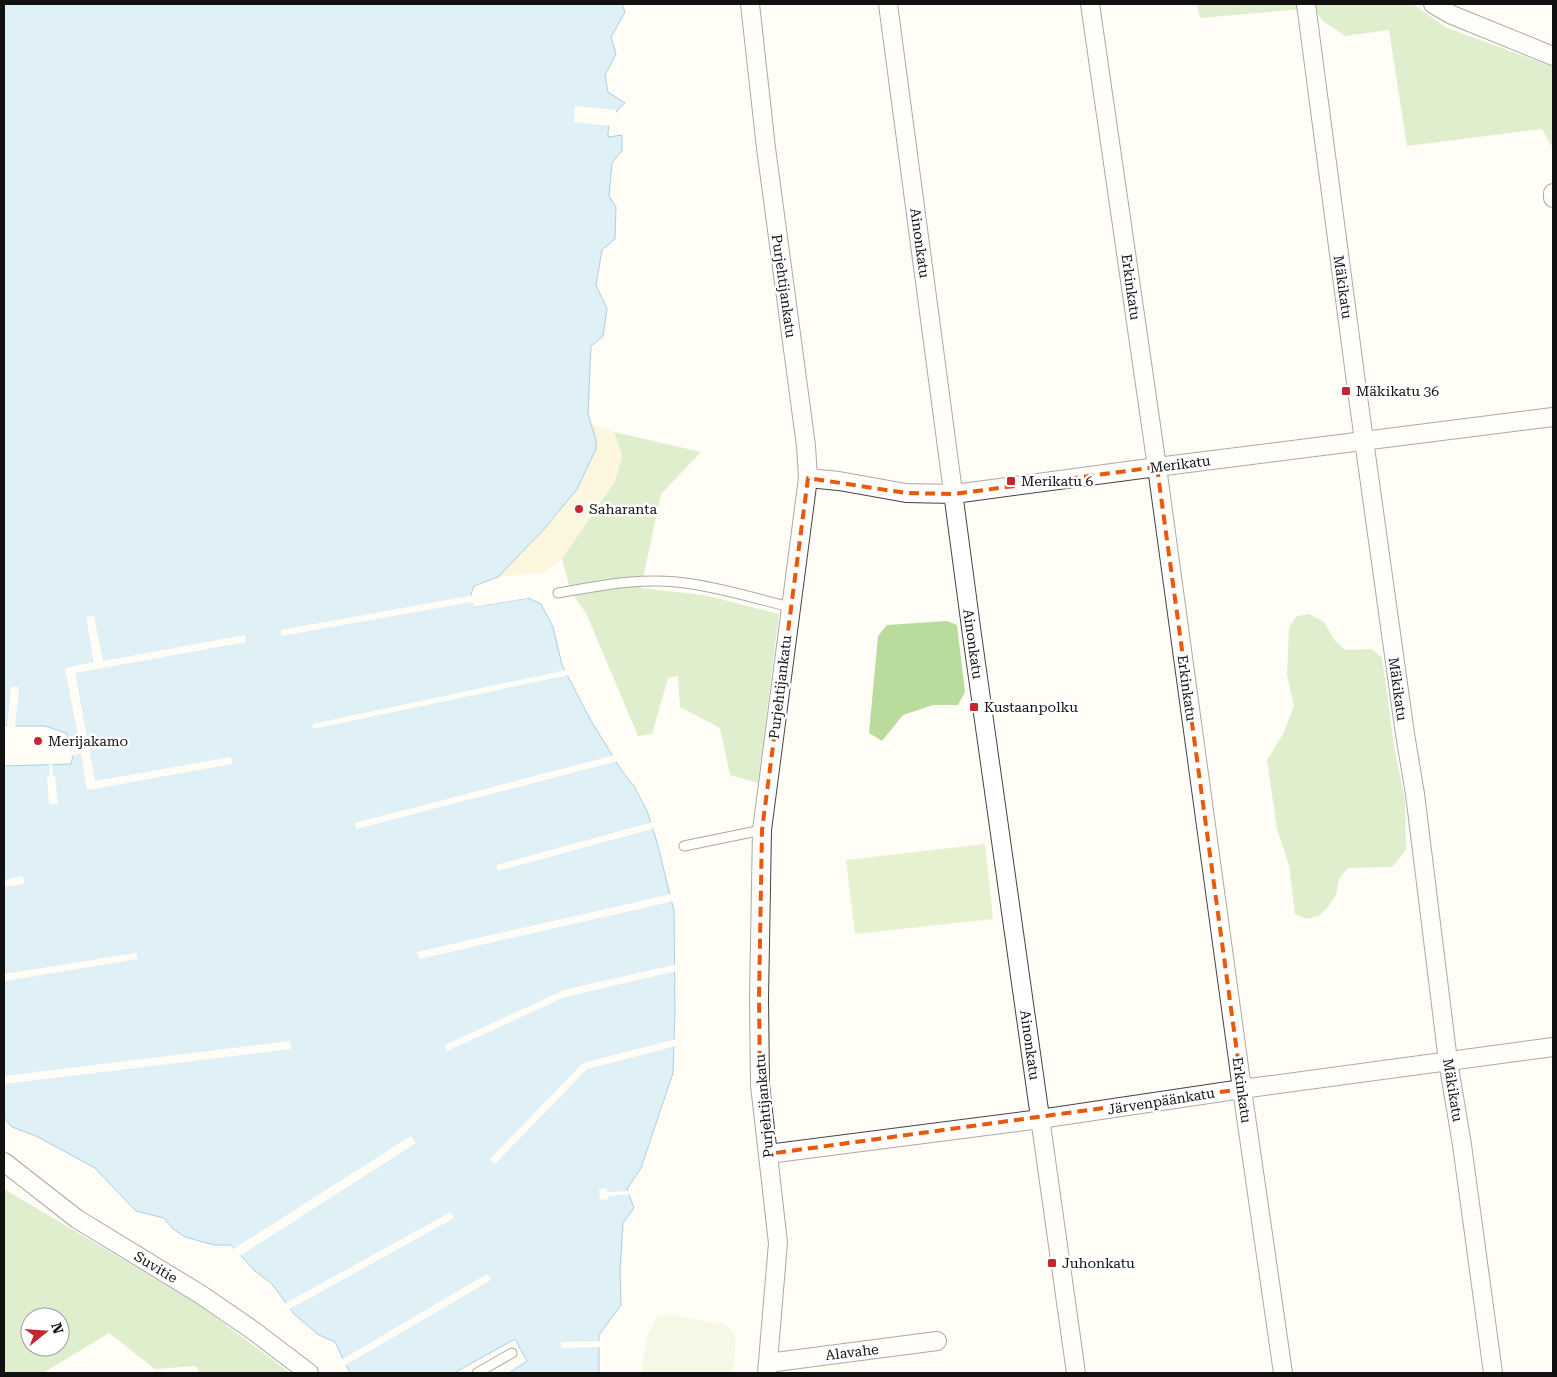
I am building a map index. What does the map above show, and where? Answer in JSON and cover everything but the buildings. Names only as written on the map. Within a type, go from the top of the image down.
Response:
[{"type":"street","name":"Purjehtijankatu","points":[[750,4],[766,148],[806,446],[808,478],[762,830],[759,998],[760,1084],[778,1243],[768,1368]]},
{"type":"street","name":"Ainonkatu","points":[[888,4],[976,664],[1076,1373]]},
{"type":"street","name":"Erkinkatu","points":[[1090,4],[1157,467],[1283,1373]]},
{"type":"street","name":"Mäkikatu","points":[[1306,4],[1364,442],[1415,794],[1448,1062],[1462,1144],[1493,1373]]},
{"type":"street","points":[[1433,4],[1460,19],[1553,56]]},
{"type":"street","points":[[1553,193],[1553,198]]},
{"type":"street","name":"Merikatu","points":[[808,478],[839,481],[906,493],[954,494],[1553,417]]},
{"type":"street","name":"Järvenpäänkatu","points":[[768,1154],[1040,1119],[1242,1089],[1553,1047]]},
{"type":"street","name":"Suvitie","points":[[4,1162],[77,1219],[200,1294],[251,1329],[309,1373]]},
{"type":"street","name":"Alavahe","points":[[768,1368],[937,1342]]},
{"type":"lane","points":[[558,593],[634,581],[666,582],[692,584],[790,607]]},
{"type":"lane","points":[[684,846],[762,830]]},
{"type":"lane","points":[[478,1373],[512,1353]]},
{"type":"highlighted area","points":[[1157,467],[1242,1089],[768,1154],[760,1085],[759,998],[762,830],[808,478],[906,493],[954,494]]},
{"type":"green space","points":[[1197,4],[1413,4],[1445,27],[1553,67],[1553,148],[1542,129],[1407,146],[1389,30],[1345,36],[1323,21],[1313,8],[1200,18]]},
{"type":"green space","points":[[614,432],[701,452],[661,494],[641,588],[704,595],[779,614],[758,783],[730,775],[720,728],[680,707],[678,676],[668,678],[652,734],[638,736],[586,613],[571,592],[562,559],[615,481],[622,456]]},
{"type":"green space","points":[[1309,614],[1324,622],[1335,641],[1346,650],[1371,649],[1382,657],[1394,746],[1405,800],[1406,850],[1392,867],[1348,868],[1339,879],[1336,895],[1328,907],[1319,916],[1306,919],[1295,914],[1289,865],[1277,829],[1267,760],[1283,734],[1294,706],[1287,675],[1289,627],[1297,616]]},
{"type":"green space","points":[[947,621],[957,625],[965,692],[958,705],[933,705],[903,715],[882,741],[869,733],[878,636],[887,625]]},
{"type":"green space","points":[[985,844],[993,919],[855,934],[846,860]]},
{"type":"green space","points":[[4,1189],[198,1304],[290,1373],[200,1373],[196,1366],[155,1369],[109,1333],[70,1357],[70,1307],[20,1307],[20,1357],[69,1357],[43,1373],[4,1373]]},
{"type":"green space","points":[[671,1315],[726,1325],[736,1336],[733,1373],[642,1373],[647,1335],[657,1317]]},
{"type":"sand","name":"Saharanta","points":[[590,423],[614,432],[622,456],[615,481],[562,559],[543,573],[498,577],[544,529],[596,440]]},
{"type":"water","points":[[4,4],[622,4],[625,12],[611,37],[616,54],[605,75],[608,92],[625,103],[612,118],[608,132],[608,137],[622,135],[622,151],[612,163],[609,196],[616,207],[615,239],[602,250],[596,285],[607,309],[603,336],[591,346],[588,414],[596,440],[596,449],[577,489],[544,529],[498,577],[474,586],[471,594],[474,607],[528,598],[541,604],[553,627],[562,665],[590,719],[622,771],[634,786],[647,811],[657,842],[674,911],[675,1012],[673,1073],[641,1168],[627,1189],[634,1208],[623,1223],[620,1271],[621,1305],[599,1335],[599,1373],[509,1373],[527,1361],[515,1339],[454,1373],[350,1373],[335,1342],[319,1335],[294,1314],[272,1284],[254,1270],[231,1245],[214,1245],[185,1237],[172,1228],[164,1218],[136,1211],[95,1168],[36,1136],[12,1127],[4,1118],[4,766],[71,764],[74,751],[66,733],[45,726],[7,726],[4,724]]},
{"type":"pier","points":[[575,106],[616,110],[616,118],[612,126],[574,122]]},
{"type":"pier","points":[[474,595],[476,604],[527,595],[528,598],[474,607],[472,602],[281,636],[281,630]]},
{"type":"pier","points":[[94,616],[103,661],[245,635],[246,642],[75,673],[95,781],[231,757],[232,764],[87,790],[81,753],[70,756],[71,749],[80,746],[65,668],[94,662],[86,617]]},
{"type":"pier","points":[[567,670],[569,675],[313,729],[312,724]]},
{"type":"pier","points":[[11,687],[19,687],[15,728],[7,728]]},
{"type":"pier","points":[[615,755],[618,761],[356,829],[355,823]]},
{"type":"pier","points":[[52,762],[58,804],[49,804],[47,777],[50,776],[49,763]]},
{"type":"pier","points":[[653,822],[655,828],[498,871],[496,865]]},
{"type":"pier","points":[[23,876],[24,884],[4,887],[4,880]]},
{"type":"pier","points":[[672,894],[674,901],[419,959],[417,952]]},
{"type":"pier","points":[[136,953],[138,959],[4,981],[4,974]]},
{"type":"pier","points":[[677,964],[677,971],[565,997],[447,1051],[445,1045],[564,990]]},
{"type":"pier","points":[[676,1039],[676,1046],[587,1069],[495,1164],[490,1159],[583,1063]]},
{"type":"pier","points":[[290,1041],[291,1049],[4,1084],[4,1076]]},
{"type":"pier","points":[[411,1136],[416,1143],[238,1257],[232,1250]]},
{"type":"pier","points":[[607,1188],[607,1192],[630,1191],[632,1194],[608,1196],[608,1199],[600,1200],[599,1189]]},
{"type":"pier","points":[[451,1212],[454,1218],[288,1310],[284,1304]]},
{"type":"pier","points":[[487,1274],[491,1280],[344,1366],[341,1360]]},
{"type":"pier","points":[[602,1341],[602,1347],[561,1348],[561,1342]]},
{"type":"place","name":"Mäkikatu 36","points":[[1346,391]]},
{"type":"place","name":"Merikatu 6","points":[[1011,481]]},
{"type":"place","name":"Saharanta","points":[[579,509]]},
{"type":"place","name":"Kustaanpolku","points":[[974,707]]},
{"type":"place","name":"Merijakamo","points":[[38,741]]},
{"type":"place","name":"Juhonkatu","points":[[1052,1263]]}]
